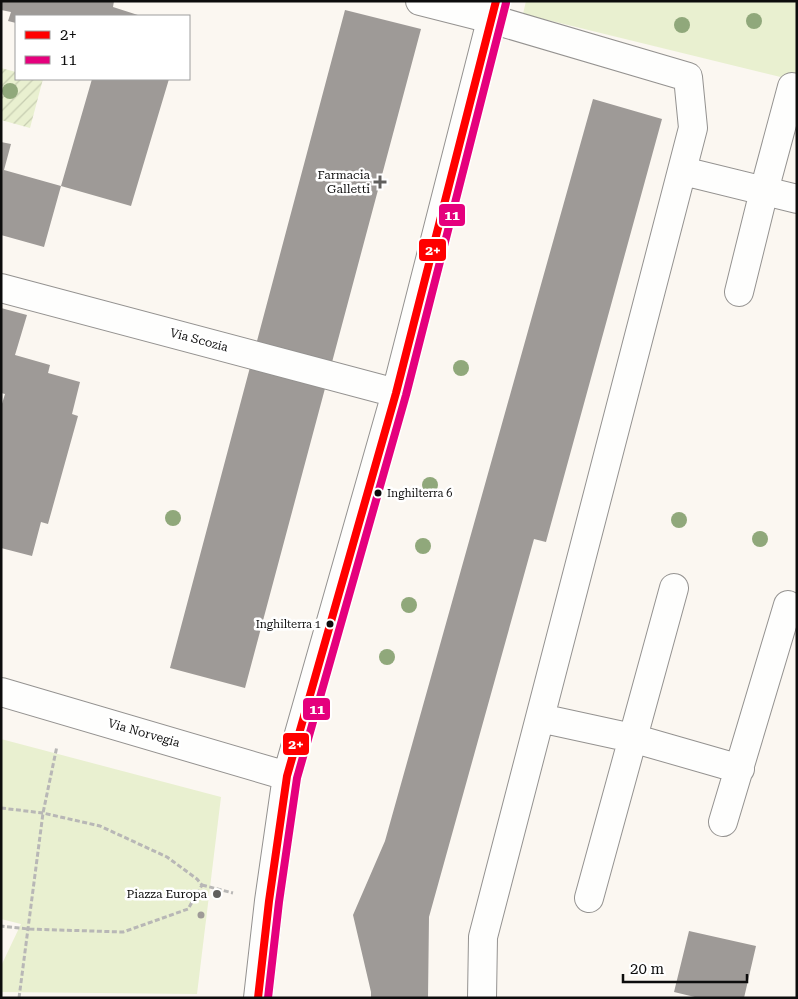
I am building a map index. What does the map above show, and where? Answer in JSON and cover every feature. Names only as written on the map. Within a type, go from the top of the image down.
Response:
[{"type":"street","points":[[420,1],[493,10],[688,77],[694,128],[483,937],[482,998]]},
{"type":"street","points":[[258,998],[269,901],[287,776],[396,393],[493,10]]},
{"type":"street","points":[[739,292],[792,86]]},
{"type":"street","points":[[683,171],[797,199]]},
{"type":"street","name":"Via Scozia","points":[[1,288],[396,393]]},
{"type":"street","points":[[589,898],[674,588]]},
{"type":"street","points":[[723,822],[788,606]]},
{"type":"street","name":"Via Norvegia","points":[[1,692],[287,776]]},
{"type":"street","points":[[540,718],[632,738],[740,768]]},
{"type":"path","points":[[19,998],[43,813],[64,710]]},
{"type":"path","points":[[1,808],[43,813],[100,826],[167,857],[197,879],[202,886],[188,909],[123,932],[28,929],[1,926]]},
{"type":"green space","points":[[526,1],[797,1],[797,81],[523,14]]},
{"type":"green space","points":[[1,68],[15,72],[15,80],[43,80],[30,128],[1,120]]},
{"type":"green space","points":[[1,739],[221,797],[197,994],[1,992],[1,966],[21,924],[1,919]]},
{"type":"building","points":[[1,1],[114,1],[113,7],[138,15],[15,15],[15,23],[8,21],[11,12],[1,10]]},
{"type":"building","points":[[345,10],[421,29],[245,688],[170,668]]},
{"type":"building","points":[[92,80],[169,80],[131,206],[61,186]]},
{"type":"building","points":[[593,99],[662,119],[546,542],[534,539],[429,917],[428,998],[371,998],[353,915],[385,841]]},
{"type":"building","points":[[1,142],[11,144],[4,170],[61,186],[44,247],[1,235]]},
{"type":"building","points":[[1,308],[27,315],[15,355],[50,365],[48,373],[80,382],[72,414],[78,416],[48,524],[41,522],[32,556],[1,548],[1,407],[5,394],[1,393]]},
{"type":"building","points":[[201,911],[205,915],[201,919],[197,915]]},
{"type":"building","points":[[689,931],[756,946],[744,998],[699,998],[674,992]]},
{"type":"transit line","name":"2+","points":[[258,998],[269,901],[287,776],[396,393],[496,1]]},
{"type":"transit line","name":"11","points":[[268,998],[279,902],[297,778],[406,395],[506,3]]},
{"type":"place","name":"Farmacia Galletti","points":[[380,182]]},
{"type":"place","name":"Inghilterra 6","points":[[378,493]]},
{"type":"place","name":"Inghilterra 1","points":[[330,624]]},
{"type":"place","name":"Piazza Europa","points":[[217,894]]}]
